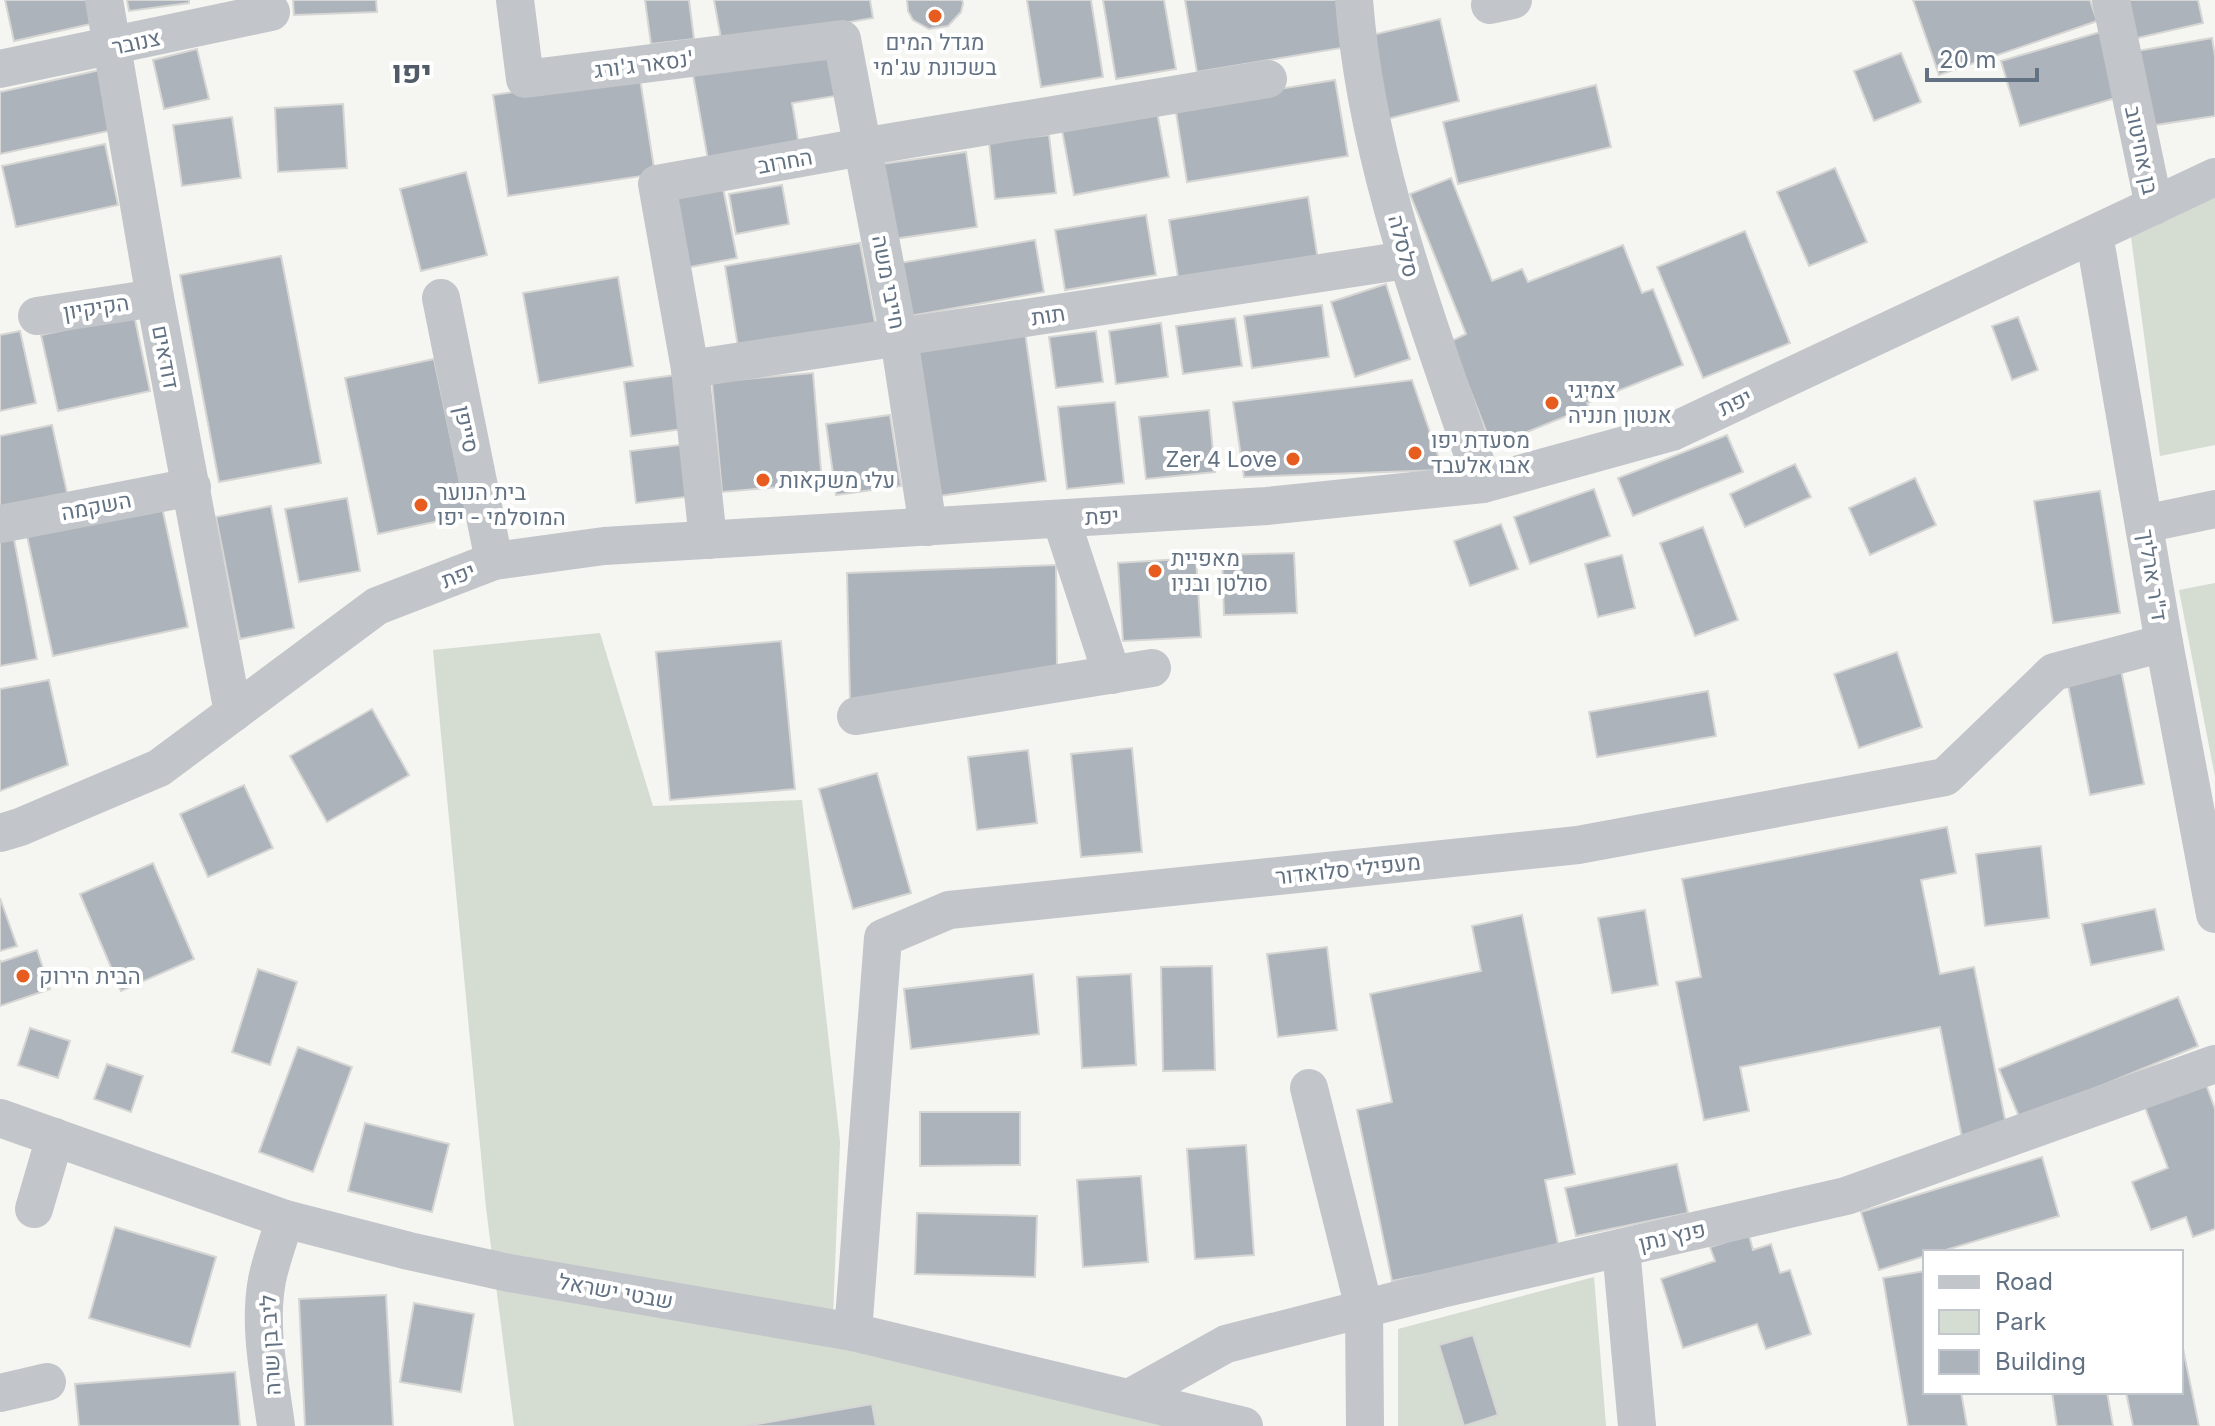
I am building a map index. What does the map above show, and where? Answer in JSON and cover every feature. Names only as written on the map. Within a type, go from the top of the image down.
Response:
[{"type":"street","name":"דודאים","points":[[104,0],[155,298],[233,713]]},
{"type":"street","name":"נסאר ג'ורג'","points":[[515,0],[525,79],[842,39]]},
{"type":"street","name":"סלסלה","points":[[1354,0],[1359,64],[1406,260],[1483,484]]},
{"type":"street","name":"בן אחיטוב","points":[[2111,0],[2154,206]]},
{"type":"street","name":"צנובר","points":[[0,69],[271,12]]},
{"type":"street","name":"חייבי משה","points":[[842,39],[899,338],[928,527]]},
{"type":"street","name":"החרוב","points":[[708,540],[690,369],[657,184],[1268,79]]},
{"type":"street","name":"יפת","points":[[0,833],[159,768],[377,606],[494,561],[604,546],[1267,506],[1483,484],[1672,432],[2215,177]]},
{"type":"street","name":"ד\"ר ארליך","points":[[2094,234],[2164,643],[2215,914]]},
{"type":"street","name":"תות","points":[[690,369],[1406,260]]},
{"type":"street","name":"הקיקיון","points":[[37,316],[155,298]]},
{"type":"street","name":"סייפן","points":[[441,298],[494,561]]},
{"type":"street","name":"השקמה","points":[[0,524],[192,487]]},
{"type":"street","points":[[2144,524],[2215,509]]},
{"type":"street","points":[[1061,519],[1112,675]]},
{"type":"street","name":"מעפילי סלואדור","points":[[853,1332],[883,938],[949,910],[1578,845],[1945,777],[2054,672],[2164,643]]},
{"type":"street","points":[[856,716],[1152,668]]},
{"type":"street","name":"פנץ נתן","points":[[1129,1398],[1226,1344],[1364,1308],[1846,1196],[2215,1064]]},
{"type":"street","points":[[1309,1088],[1364,1308],[1365,1426]]},
{"type":"street","name":"שבטי ישראל","points":[[0,1118],[285,1219],[409,1251],[509,1273],[853,1332],[1244,1426]]},
{"type":"street","points":[[34,1209],[55,1137]]},
{"type":"street","name":"ליב בן שרה","points":[[276,1426],[264,1305],[267,1280],[285,1219]]},
{"type":"street","points":[[1621,1248],[1637,1426]]},
{"type":"street","points":[[0,1393],[47,1382]]},
{"type":"green space","points":[[2215,198],[2215,445],[2160,456],[2131,237]]},
{"type":"green space","points":[[2215,583],[2215,777],[2179,590]]},
{"type":"green space","points":[[600,633],[653,806],[802,800],[840,1142],[832,1342],[1189,1426],[514,1426],[486,1208],[433,650]]},
{"type":"green space","points":[[1594,1277],[1606,1426],[1398,1426],[1398,1329]]},
{"type":"building","points":[[5,0],[90,0],[95,23],[14,41]]},
{"type":"building","points":[[127,0],[189,0],[189,3],[129,11]]},
{"type":"building","points":[[293,0],[376,0],[377,12],[294,15]]},
{"type":"building","points":[[645,0],[689,0],[694,39],[651,44]]},
{"type":"building","points":[[714,0],[870,0],[873,18],[722,44]]},
{"type":"building","name":"מגדל המים בשכונת עג'מי","points":[[907,0],[962,0],[963,3],[961,12],[948,26],[929,29],[913,20]]},
{"type":"building","points":[[1027,0],[1091,0],[1103,77],[1041,87]]},
{"type":"building","points":[[1103,0],[1164,0],[1176,69],[1116,79]]},
{"type":"building","points":[[1185,0],[1339,0],[1347,47],[1197,72]]},
{"type":"building","points":[[1913,0],[2090,0],[2097,21],[1939,75]]},
{"type":"building","points":[[2124,0],[2198,0],[2203,23],[2133,39]]},
{"type":"building","points":[[1440,19],[1459,101],[1387,119],[1368,36]]},
{"type":"building","points":[[2100,32],[2119,97],[2020,126],[2001,61]]},
{"type":"building","points":[[2212,38],[2215,116],[2149,126],[2137,51]]},
{"type":"building","points":[[197,49],[209,99],[164,109],[153,60]]},
{"type":"building","points":[[828,52],[835,96],[792,103],[799,145],[708,160],[693,75]]},
{"type":"building","points":[[1901,53],[1921,102],[1874,121],[1854,71]]},
{"type":"building","points":[[100,70],[113,130],[0,154],[0,92]]},
{"type":"building","points":[[639,73],[655,174],[508,196],[493,95]]},
{"type":"building","points":[[1335,80],[1348,156],[1187,182],[1175,106]]},
{"type":"building","points":[[1596,85],[1611,147],[1458,184],[1443,122]]},
{"type":"building","points":[[343,104],[347,168],[278,172],[275,108]]},
{"type":"building","points":[[1157,112],[1169,177],[1074,195],[1062,130]]},
{"type":"building","points":[[232,117],[241,178],[182,186],[173,125]]},
{"type":"building","points":[[1049,135],[1056,193],[995,199],[989,142]]},
{"type":"building","points":[[105,144],[118,205],[16,227],[2,166]]},
{"type":"building","points":[[966,152],[977,227],[893,239],[882,164]]},
{"type":"building","points":[[1835,168],[1867,242],[1809,266],[1777,192]]},
{"type":"building","points":[[466,172],[487,255],[421,271],[400,189]]},
{"type":"building","points":[[1451,178],[1492,281],[1522,269],[1528,282],[1623,245],[1642,293],[1653,289],[1683,365],[1587,403],[1589,407],[1492,446],[1451,341],[1466,334],[1410,194]]},
{"type":"building","points":[[722,183],[737,258],[685,268],[669,193]]},
{"type":"building","points":[[782,185],[789,224],[736,234],[729,194]]},
{"type":"building","points":[[1308,197],[1318,260],[1179,283],[1169,220]]},
{"type":"building","points":[[1146,215],[1156,275],[1065,290],[1055,230]]},
{"type":"building","points":[[1745,231],[1790,343],[1703,378],[1657,267]]},
{"type":"building","points":[[1035,240],[1044,292],[910,316],[900,263]]},
{"type":"building","points":[[860,243],[875,323],[738,347],[725,266]]},
{"type":"building","points":[[281,256],[321,463],[219,482],[180,275]]},
{"type":"building","points":[[618,277],[633,366],[539,383],[523,293]]},
{"type":"building","points":[[1386,284],[1410,359],[1355,377],[1331,302]]},
{"type":"building","points":[[1322,305],[1329,357],[1252,368],[1244,316]]},
{"type":"building","points":[[134,315],[150,391],[58,411],[41,335]]},
{"type":"building","points":[[2018,317],[2038,370],[2012,380],[1992,326]]},
{"type":"building","points":[[1235,318],[1242,366],[1183,374],[1176,326]]},
{"type":"building","points":[[1161,323],[1168,377],[1116,384],[1109,331]]},
{"type":"building","points":[[20,331],[36,403],[0,411],[0,335]]},
{"type":"building","points":[[1096,331],[1103,382],[1056,388],[1049,337]]},
{"type":"building","points":[[1025,332],[1046,481],[939,496],[918,347]]},
{"type":"building","points":[[434,359],[467,515],[378,534],[345,378]]},
{"type":"building","points":[[813,373],[822,483],[722,492],[712,382]]},
{"type":"building","points":[[676,375],[683,429],[631,436],[624,382]]},
{"type":"building","points":[[1412,380],[1443,470],[1244,477],[1233,402]]},
{"type":"building","points":[[1115,402],[1124,483],[1067,489],[1058,407]]},
{"type":"building","points":[[1209,410],[1215,472],[1146,479],[1139,417]]},
{"type":"building","points":[[890,415],[901,486],[836,495],[826,424]]},
{"type":"building","points":[[52,425],[68,497],[0,512],[0,436]]},
{"type":"building","points":[[1727,435],[1743,472],[1633,516],[1618,478]]},
{"type":"building","points":[[688,444],[694,496],[636,503],[630,451]]},
{"type":"building","points":[[1795,464],[1811,497],[1745,527],[1730,494]]},
{"type":"building","points":[[1915,478],[1936,525],[1870,555],[1849,508]]},
{"type":"building","points":[[1594,489],[1610,536],[1530,564],[1514,517]]},
{"type":"building","points":[[2100,491],[2120,613],[2053,623],[2034,501]]},
{"type":"building","points":[[347,498],[360,571],[299,582],[285,509]]},
{"type":"building","points":[[271,506],[294,628],[240,639],[216,517]]},
{"type":"building","points":[[162,507],[188,627],[53,656],[27,536]]},
{"type":"building","points":[[1501,524],[1518,569],[1470,586],[1454,541]]},
{"type":"building","points":[[1703,527],[1738,620],[1695,636],[1660,543]]},
{"type":"building","points":[[14,539],[37,659],[0,666],[0,541]]},
{"type":"building","points":[[1294,553],[1297,613],[1224,615],[1222,555]]},
{"type":"building","points":[[1622,555],[1635,608],[1598,617],[1585,564]]},
{"type":"building","points":[[1196,558],[1201,637],[1123,641],[1118,563]]},
{"type":"building","points":[[1056,565],[1057,670],[850,700],[847,573]]},
{"type":"building","points":[[781,641],[795,789],[670,800],[656,652]]},
{"type":"building","points":[[1897,652],[1922,727],[1859,748],[1834,674]]},
{"type":"building","points":[[2121,670],[2144,784],[2090,795],[2067,680]]},
{"type":"building","points":[[49,680],[68,765],[0,791],[0,689]]},
{"type":"building","points":[[1708,691],[1716,736],[1597,757],[1589,712]]},
{"type":"building","points":[[372,709],[409,775],[327,822],[290,756]]},
{"type":"building","points":[[1132,748],[1142,852],[1081,857],[1071,754]]},
{"type":"building","points":[[1028,750],[1037,823],[977,830],[968,757]]},
{"type":"building","points":[[877,773],[911,893],[853,909],[819,789]]},
{"type":"building","points":[[244,785],[273,848],[208,877],[180,814]]},
{"type":"building","points":[[1947,827],[1956,873],[1921,880],[1940,974],[1974,967],[2007,1129],[1962,1138],[1940,1027],[1740,1067],[1749,1111],[1704,1120],[1676,982],[1701,977],[1682,879]]},
{"type":"building","points":[[2041,846],[2049,918],[1985,926],[1976,854]]},
{"type":"building","points":[[153,863],[194,959],[121,991],[80,894]]},
{"type":"building","name":"הבית הירוק","points":[[0,898],[17,946],[0,951]]},
{"type":"building","points":[[2155,909],[2164,950],[2091,965],[2082,924]]},
{"type":"building","points":[[1645,910],[1658,985],[1612,993],[1598,918]]},
{"type":"building","points":[[1522,915],[1575,1174],[1545,1180],[1559,1248],[1392,1281],[1357,1110],[1392,1102],[1370,994],[1481,971],[1472,926]]},
{"type":"building","points":[[1327,947],[1337,1030],[1278,1037],[1267,954]]},
{"type":"building","name":"הבית הירוק","points":[[37,950],[50,989],[0,1006],[0,960]]},
{"type":"building","points":[[1212,966],[1215,1070],[1163,1071],[1161,967]]},
{"type":"building","points":[[258,969],[297,982],[270,1065],[232,1052]]},
{"type":"building","points":[[1033,974],[1039,1034],[911,1049],[904,989]]},
{"type":"building","points":[[1131,974],[1136,1065],[1082,1068],[1077,977]]},
{"type":"building","points":[[2178,997],[2198,1046],[2020,1119],[1999,1069]]},
{"type":"building","points":[[30,1028],[70,1041],[58,1078],[18,1065]]},
{"type":"building","points":[[298,1047],[352,1067],[313,1172],[259,1152]]},
{"type":"building","points":[[107,1064],[143,1076],[131,1112],[94,1099]]},
{"type":"building","points":[[2204,1079],[2215,1109],[2215,1229],[2193,1237],[2186,1217],[2151,1230],[2132,1182],[2168,1168],[2143,1102]]},
{"type":"building","points":[[920,1112],[1020,1112],[1020,1165],[920,1166]]},
{"type":"building","points":[[365,1123],[449,1144],[432,1212],[348,1191]]},
{"type":"building","points":[[1246,1145],[1254,1255],[1195,1259],[1187,1149]]},
{"type":"building","points":[[2042,1157],[2059,1216],[1946,1250],[1923,1250],[1923,1257],[1879,1270],[1861,1212]]},
{"type":"building","points":[[1677,1164],[1688,1213],[1576,1236],[1565,1188]]},
{"type":"building","points":[[1141,1176],[1148,1262],[1083,1267],[1077,1180]]},
{"type":"building","points":[[917,1213],[1037,1216],[1035,1277],[915,1274]]},
{"type":"building","points":[[115,1227],[216,1257],[190,1347],[89,1318]]},
{"type":"building","points":[[1749,1235],[1753,1250],[1771,1244],[1780,1273],[1790,1270],[1811,1334],[1766,1349],[1757,1324],[1683,1348],[1661,1279],[1715,1261],[1710,1247]]},
{"type":"building","points":[[1923,1271],[1923,1394],[1961,1394],[1967,1426],[1908,1426],[1883,1278]]},
{"type":"building","points":[[386,1295],[393,1426],[305,1426],[299,1299]]},
{"type":"building","points":[[414,1303],[474,1314],[461,1392],[400,1382]]},
{"type":"building","points":[[1473,1335],[1498,1415],[1464,1426],[1439,1345]]},
{"type":"building","points":[[2183,1349],[2199,1426],[2133,1426],[2126,1394],[2183,1394]]},
{"type":"building","points":[[235,1372],[240,1426],[79,1426],[75,1384]]},
{"type":"building","points":[[2052,1394],[2107,1394],[2113,1426],[2057,1426]]},
{"type":"building","points":[[872,1404],[876,1426],[746,1426]]},
{"type":"place","name":"מגדל המים בשכונת עג'מי","points":[[935,16]]},
{"type":"place","name":"צמיגי אנטון חנניה","points":[[1552,403]]},
{"type":"place","name":"מסעדת יפו אבו אלעבד","points":[[1415,453]]},
{"type":"place","name":"Zer 4 Love","points":[[1293,459]]},
{"type":"place","name":"עלי משקאות","points":[[763,480]]},
{"type":"place","name":"בית הנוער המוסלמי - יפו","points":[[421,505]]},
{"type":"place","name":"מאפיית סולטן ובניו","points":[[1155,571]]},
{"type":"place","name":"הבית הירוק","points":[[23,976]]},
{"type":"district","name":"יפו","points":[[412,72]]}]
